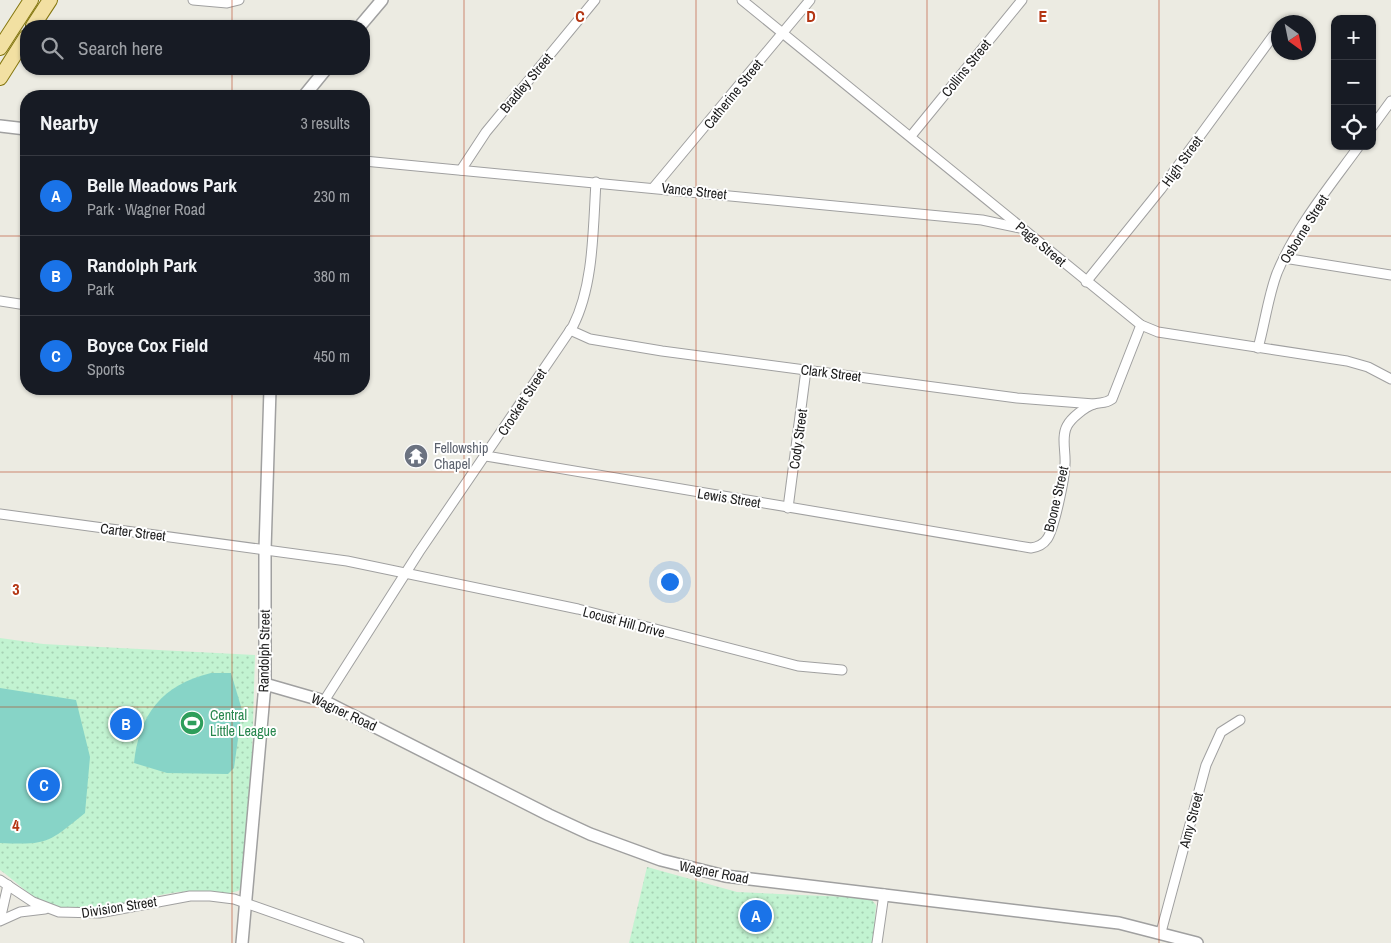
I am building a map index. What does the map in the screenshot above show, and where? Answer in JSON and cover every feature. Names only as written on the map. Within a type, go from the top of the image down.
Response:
[{"type":"main road","points":[[0,48],[30,0]]},
{"type":"main road","points":[[37,20],[50,0]]},
{"type":"main road","points":[[0,78],[20,46]]},
{"type":"street","points":[[194,0],[227,4],[239,0]]},
{"type":"street","points":[[365,20],[382,0]]},
{"type":"street","name":"Bradley Street","points":[[461,170],[486,132],[595,0]]},
{"type":"street","name":"Page Street","points":[[742,0],[1141,325],[1158,332],[1347,361],[1368,367],[1391,379]]},
{"type":"street","name":"Catherine Street","points":[[654,187],[810,0]]},
{"type":"street","name":"Collins Street","points":[[910,136],[1022,0]]},
{"type":"street","name":"High Street","points":[[1086,282],[1161,189],[1271,39]]},
{"type":"street","points":[[309,90],[321,75]]},
{"type":"street","points":[[1376,122],[1391,101]]},
{"type":"street","points":[[0,126],[20,128]]},
{"type":"street","name":"Osborne Street","points":[[1258,348],[1270,295],[1284,258],[1321,199],[1356,150]]},
{"type":"street","name":"Vance Street","points":[[370,162],[654,187],[982,220],[1022,228]]},
{"type":"street","name":"Crockett Street","points":[[324,700],[570,330],[584,301],[588,279],[596,182]]},
{"type":"street","points":[[1284,258],[1326,267],[1391,275]]},
{"type":"street","points":[[0,301],[20,304]]},
{"type":"street","name":"Boone Street","points":[[973,539],[1031,548],[1046,541],[1050,535],[1063,482],[1065,464],[1064,432],[1067,425],[1077,415],[1094,404],[1106,403],[1116,393],[1141,325]]},
{"type":"street","name":"Clark Street","points":[[570,330],[590,339],[806,370],[1017,398],[1094,404]]},
{"type":"street","name":"Cody Street","points":[[788,508],[806,370]]},
{"type":"street","name":"Randolph Street","points":[[242,943],[247,904],[265,684],[265,550],[270,395]]},
{"type":"street","name":"Lewis Street","points":[[486,456],[973,539]]},
{"type":"street","name":"Carter Street","points":[[0,514],[347,561],[406,574]]},
{"type":"street","name":"Locust Hill Drive","points":[[406,574],[578,610],[798,666],[842,670]]},
{"type":"street","name":"Wagner Road","points":[[265,684],[324,700],[549,815],[599,837],[660,860],[725,876],[1119,923],[1161,932],[1197,943]]},
{"type":"street","name":"Amy Street","points":[[1161,932],[1206,765],[1222,732],[1240,720]]},
{"type":"street","points":[[4,882],[0,920],[20,912],[46,909]]},
{"type":"street","name":"Division Street","points":[[4,882],[46,909],[76,914],[99,913],[190,896],[234,899],[359,943]]},
{"type":"street","points":[[878,943],[884,894]]},
{"type":"green space","points":[[0,638],[43,644],[255,655],[251,792],[242,889],[219,894],[186,891],[91,909],[74,909],[40,900],[0,870]]},
{"type":"green space","points":[[647,867],[737,892],[870,898],[876,905],[873,943],[629,943]]},
{"type":"shaded area","name":"Central Little League","points":[[211,673],[231,673],[242,710],[234,768],[228,774],[167,773],[134,763],[141,730],[156,704],[179,685]]},
{"type":"shaded area","points":[[0,688],[76,700],[90,757],[85,813],[63,831],[47,840],[28,843],[0,843]]},
{"type":"place","name":"Fellowship Chapel","points":[[416,456]]},
{"type":"place","name":"Central Little League","points":[[192,723]]},
{"type":"place","name":"Randolph Park","points":[[126,724]]},
{"type":"place","name":"Boyce Cox Field","points":[[44,785]]},
{"type":"place","name":"Belle Meadows Park","points":[[756,916]]}]
